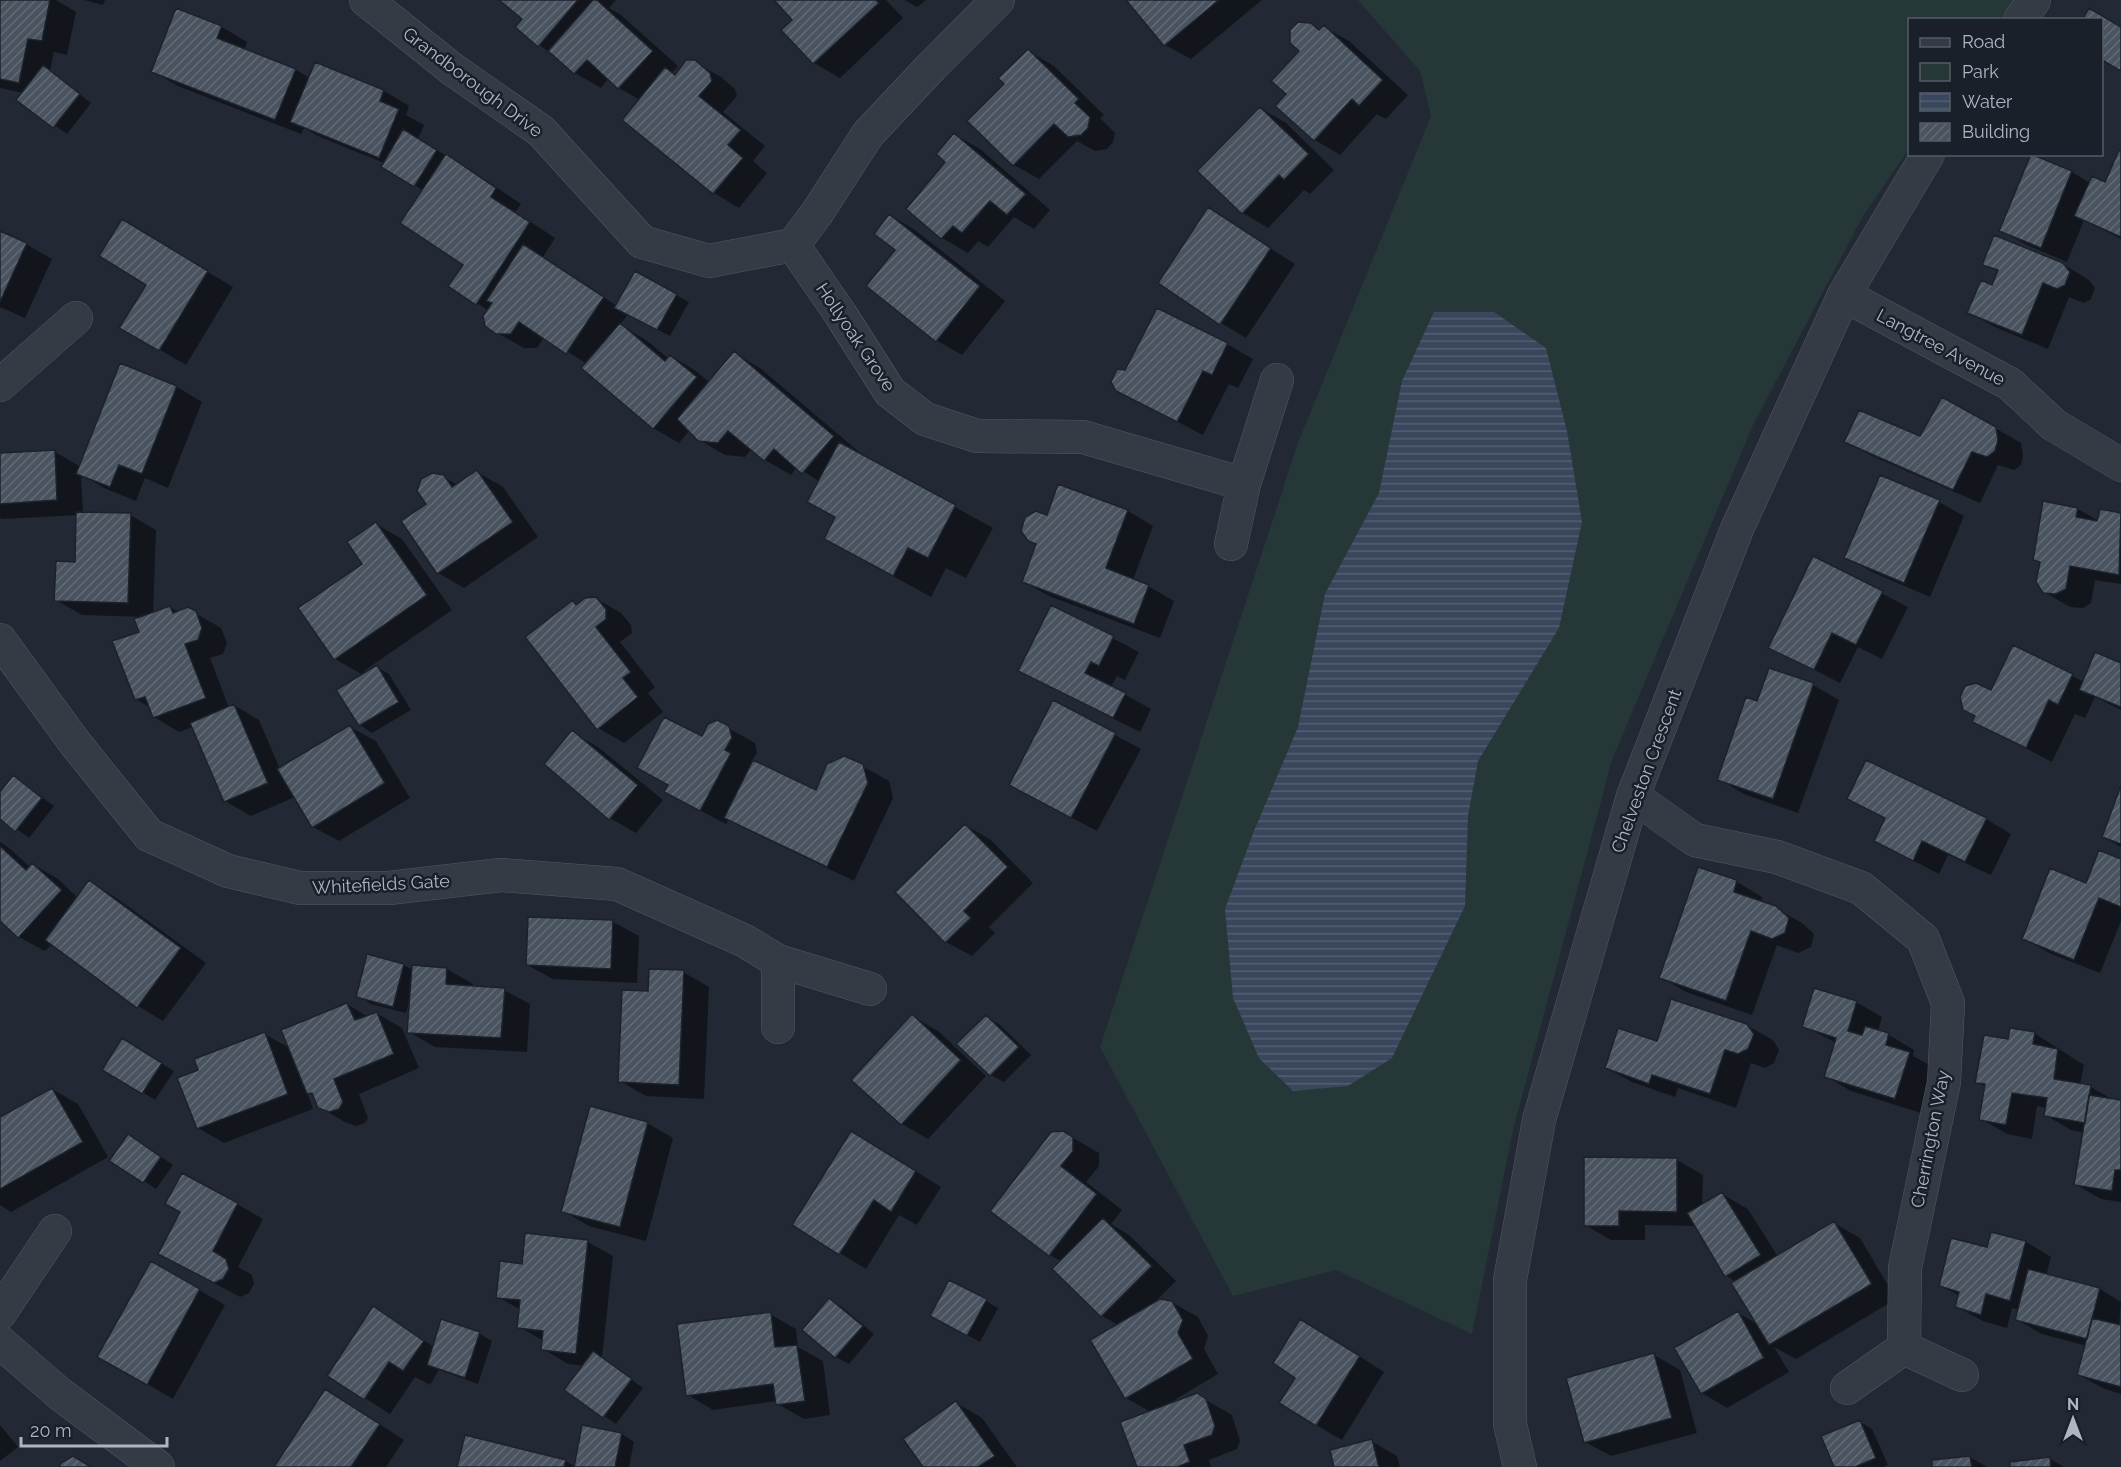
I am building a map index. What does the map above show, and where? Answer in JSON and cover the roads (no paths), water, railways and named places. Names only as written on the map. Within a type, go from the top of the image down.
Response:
[{"type":"street","name":"Grandborough Drive","points":[[366,0],[452,69],[541,131],[642,242],[709,261],[793,245]]},
{"type":"street","points":[[793,245],[817,213],[868,134],[999,0]]},
{"type":"street","points":[[2021,18],[2034,0]]},
{"type":"street","name":"Chelveston Crescent","points":[[1520,1467],[1510,1424],[1510,1280],[1539,1120],[1633,796],[1737,529],[1844,295],[1927,156]]},
{"type":"street","name":"Hollyoak Grove","points":[[793,245],[890,392],[925,418],[977,436],[1083,437],[1244,484]]},
{"type":"street","name":"Langtree Avenue","points":[[1844,295],[2010,384],[2054,425],[2121,465]]},
{"type":"street","points":[[0,385],[76,318]]},
{"type":"street","points":[[1231,544],[1244,484],[1277,380]]},
{"type":"street","name":"Whitefields Gate","points":[[0,640],[75,743],[149,835],[228,871],[300,888],[389,888],[501,875],[617,884],[745,941],[778,961],[870,989]]},
{"type":"street","name":"Cherrington Way","points":[[1633,796],[1695,840],[1777,857],[1861,888],[1923,939],[1948,1004],[1944,1082],[1905,1268],[1904,1348]]},
{"type":"street","points":[[778,961],[778,1027]]},
{"type":"street","points":[[0,1313],[55,1231]]},
{"type":"street","points":[[0,1342],[60,1394],[158,1467]]},
{"type":"street","points":[[1847,1388],[1904,1348],[1962,1375]]},
{"type":"water","points":[[1434,312],[1494,312],[1546,348],[1567,431],[1582,522],[1559,628],[1478,761],[1468,816],[1465,906],[1392,1058],[1348,1086],[1293,1091],[1259,1058],[1233,998],[1225,909],[1254,831],[1298,727],[1325,594],[1379,493],[1402,381]]}]
